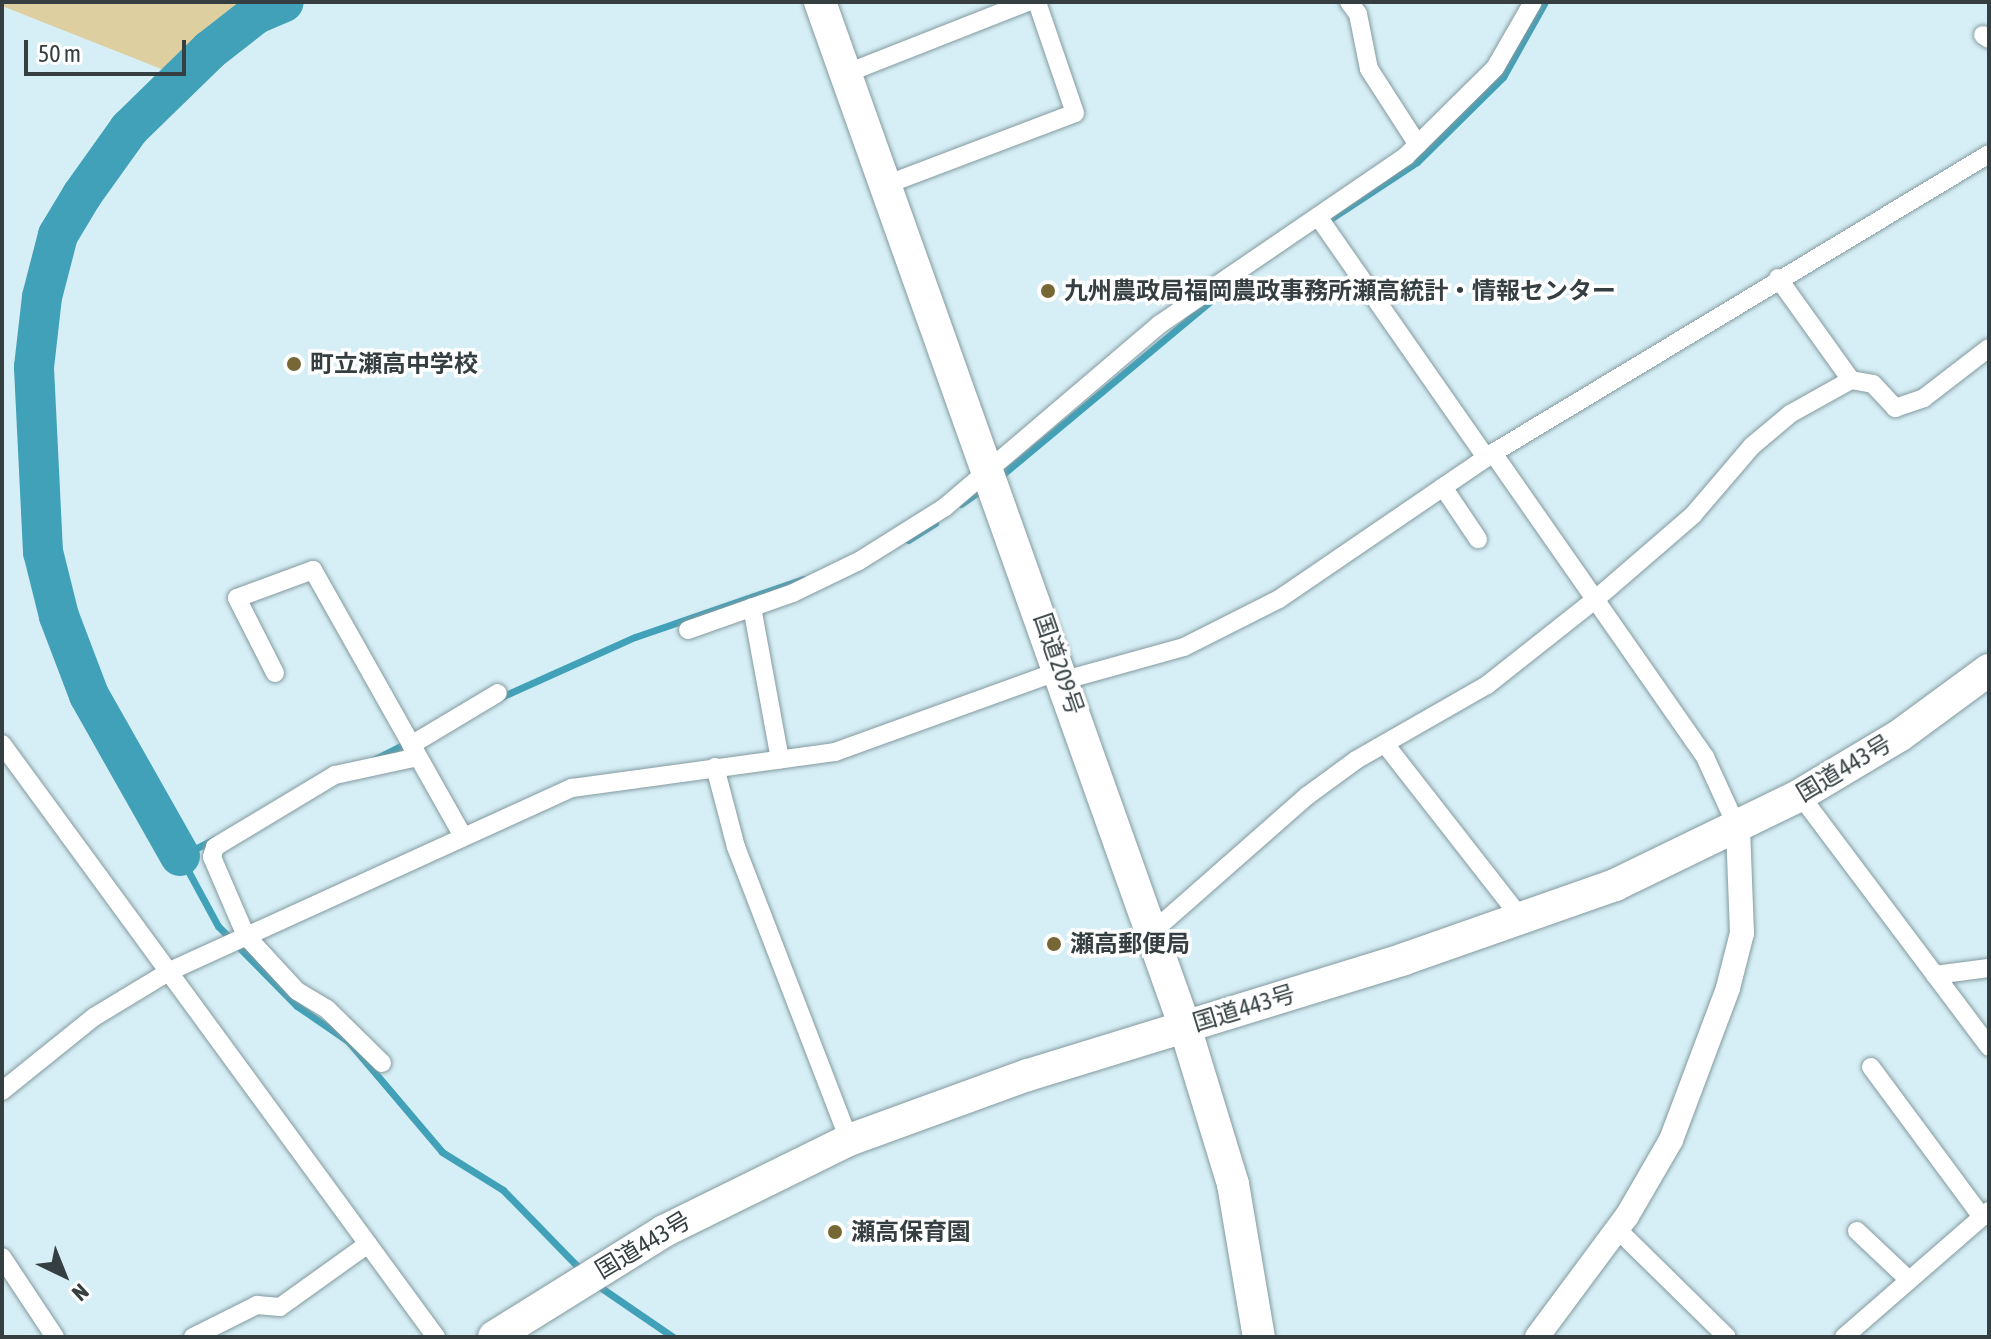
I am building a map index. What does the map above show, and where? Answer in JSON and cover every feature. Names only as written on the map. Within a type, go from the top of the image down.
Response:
[{"type":"highway","name":"国道209号","points":[[820,2],[842,75],[1063,675],[1185,1027],[1233,1184],[1259,1337]]},
{"type":"highway","name":"国道443号","points":[[494,1337],[587,1278],[748,1186],[849,1140],[1028,1075],[1185,1027],[1615,885],[1738,829],[1800,795],[1899,736],[1989,670]]},
{"type":"street","points":[[842,75],[1027,2]]},
{"type":"street","points":[[883,186],[1075,113],[1037,2]]},
{"type":"street","points":[[1349,2],[1358,14],[1369,69],[1418,145]]},
{"type":"street","points":[[688,630],[752,607],[859,561],[945,507],[1160,324],[1319,218],[1418,145],[1495,68],[1533,2]]},
{"type":"street","points":[[2,1091],[94,1017],[170,971],[462,834],[572,788],[835,752],[1063,675],[1184,647],[1279,599],[1490,455],[1778,278],[1989,154]]},
{"type":"street","points":[[1319,218],[1597,598],[1705,757],[1738,829],[1742,933],[1728,988],[1671,1140],[1617,1229],[1537,1337]]},
{"type":"street","points":[[1778,278],[1851,380]]},
{"type":"street","points":[[1151,933],[1307,796],[1385,744],[1487,685],[1597,598],[1693,515],[1752,446],[1823,391],[1851,380],[1873,384],[1895,408],[1924,398],[1989,348]]},
{"type":"street","points":[[1443,487],[1478,539]]},
{"type":"street","points":[[275,673],[237,598],[313,570],[462,834]]},
{"type":"street","points":[[752,607],[780,759]]},
{"type":"street","points":[[382,1063],[327,1009],[297,991],[246,936],[222,890],[212,857],[215,847],[335,775],[415,751],[498,693]]},
{"type":"street","points":[[2,744],[436,1337]]},
{"type":"street","points":[[1385,744],[1521,918]]},
{"type":"street","points":[[715,767],[736,847],[849,1140]]},
{"type":"street","points":[[1800,795],[1989,1047]]},
{"type":"street","points":[[1935,975],[1989,968]]},
{"type":"street","points":[[1844,1337],[1986,1214],[1871,1067]]},
{"type":"street","points":[[1617,1229],[1727,1337]]},
{"type":"street","points":[[1857,1231],[1909,1280]]},
{"type":"street","points":[[193,1337],[257,1305],[280,1307],[368,1244]]},
{"type":"street","points":[[2,1257],[55,1337]]},
{"type":"shaded area","points":[[2,2],[262,2],[246,10],[174,74],[2,6]]},
{"type":"waterway","points":[[180,856],[89,695],[59,616],[43,552],[34,367],[42,297],[58,235],[129,129],[210,50],[256,14],[284,2]]},
{"type":"waterway","points":[[1324,223],[1417,162],[1503,77],[1545,2]]},
{"type":"waterway","points":[[997,479],[1218,295]]},
{"type":"waterway","points":[[961,504],[984,488]]},
{"type":"waterway","points":[[908,540],[935,523]]},
{"type":"waterway","points":[[499,698],[635,637],[803,579]]},
{"type":"waterway","points":[[373,760],[408,742]]},
{"type":"waterway","points":[[215,839],[180,856],[218,926],[297,1006],[348,1041],[442,1152],[503,1190],[582,1271]]},
{"type":"waterway","points":[[597,1285],[673,1337]]},
{"type":"place","name":"九州農政局福岡農政事務所瀬高統計・情報センター","points":[[1048,291]]},
{"type":"place","name":"町立瀬高中学校","points":[[294,364]]},
{"type":"place","name":"瀬高郵便局","points":[[1054,944]]},
{"type":"place","name":"瀬高保育園","points":[[835,1232]]}]
